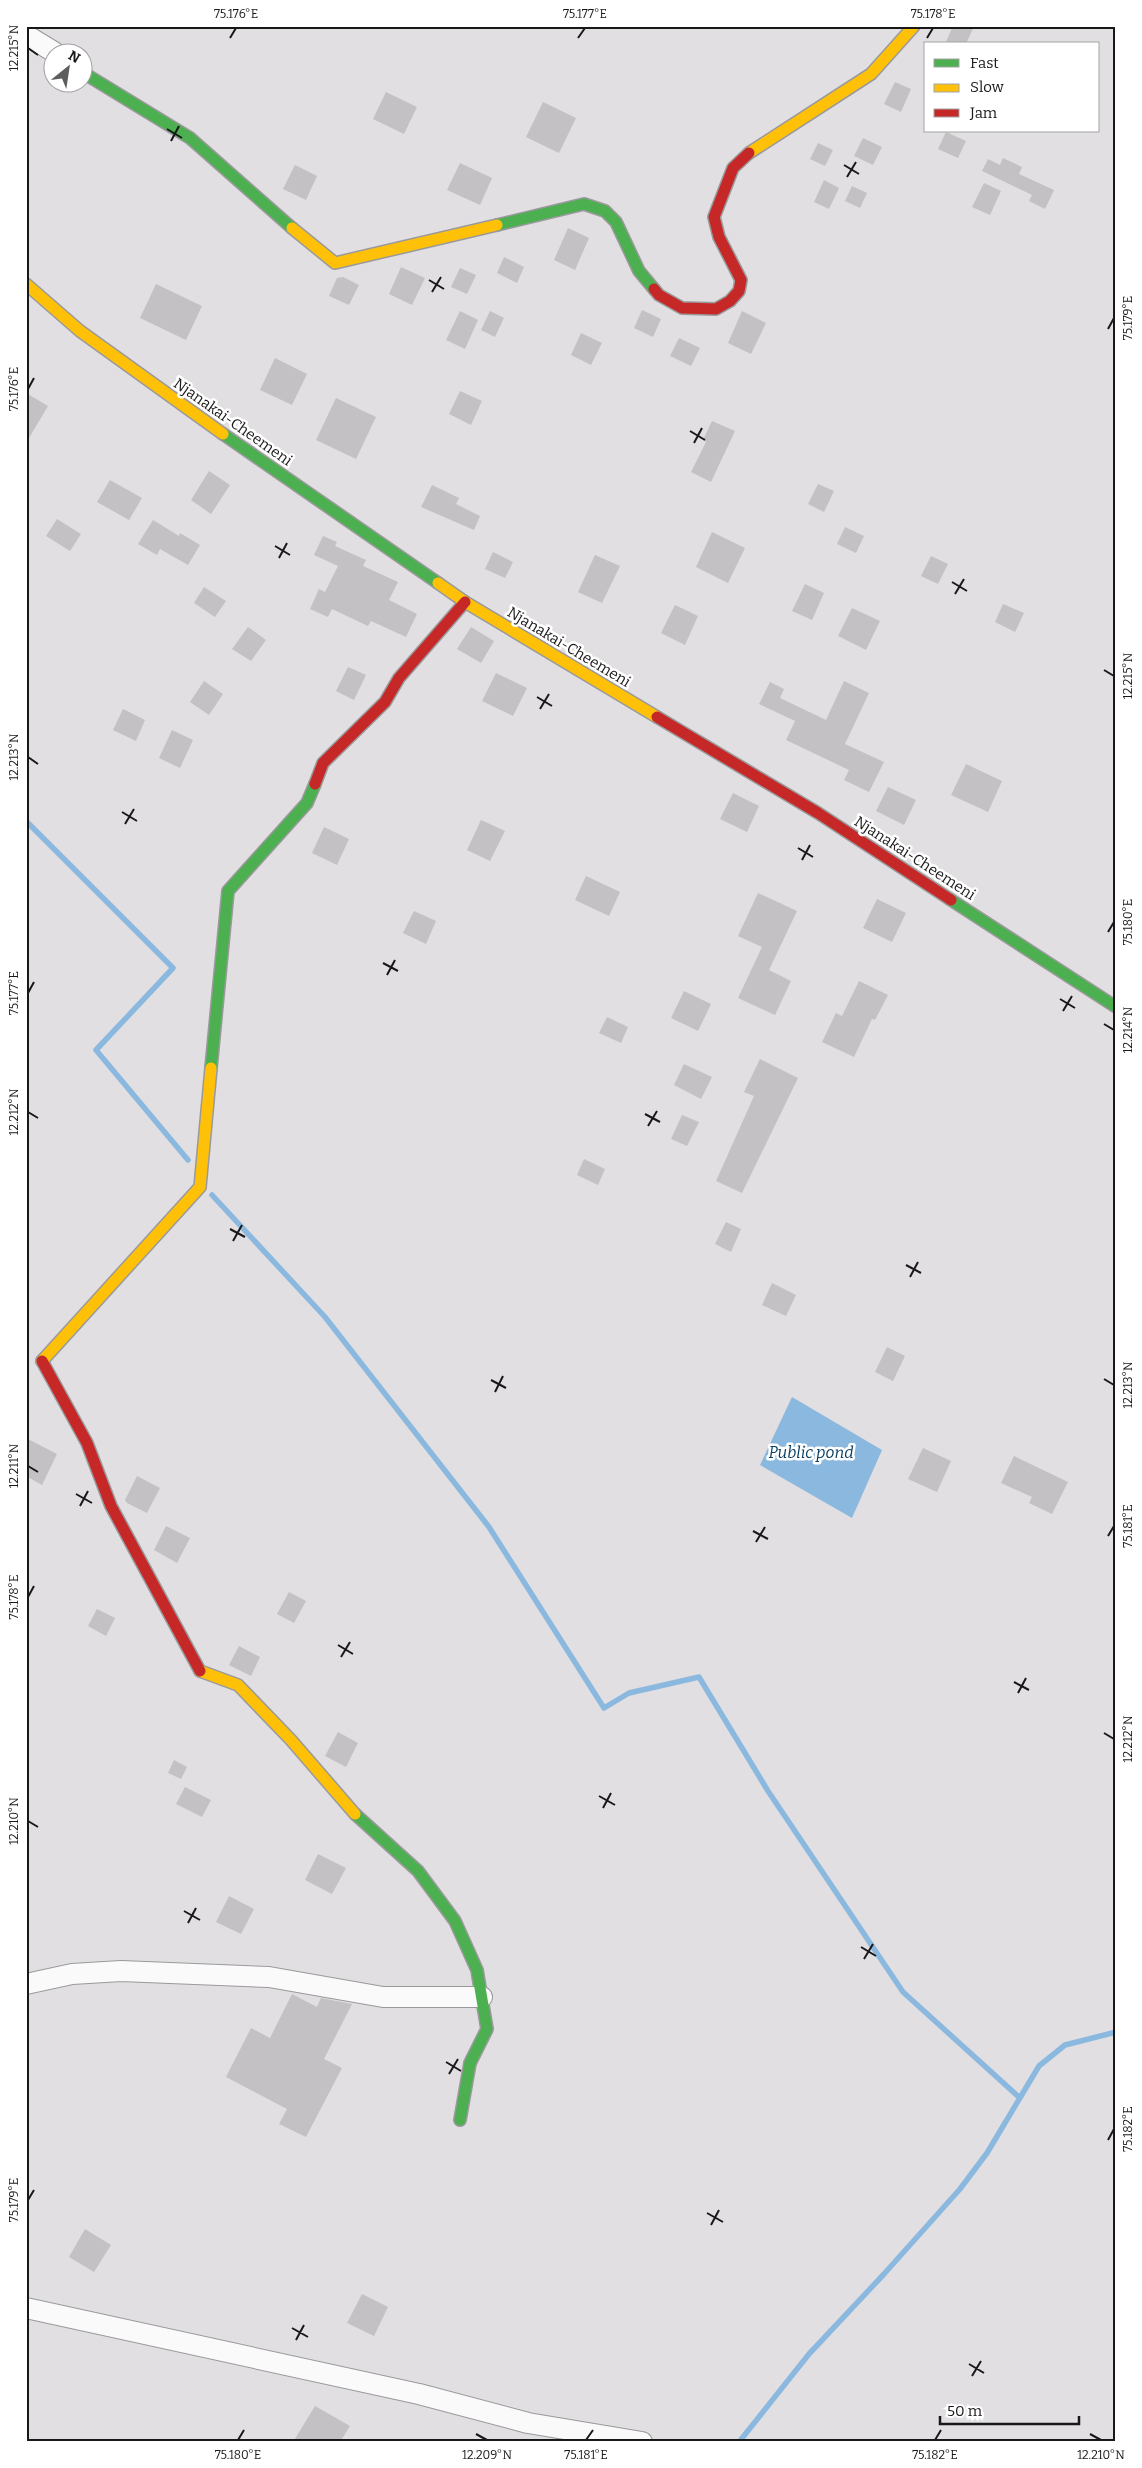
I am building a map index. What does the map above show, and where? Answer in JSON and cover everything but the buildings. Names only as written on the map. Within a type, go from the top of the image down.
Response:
[{"type":"street","points":[[92,78],[189,138],[250,187],[318,251],[335,263],[584,204],[605,211],[616,222],[638,271],[659,295],[682,308],[716,309],[730,301],[739,291],[741,280],[719,237],[714,217],[733,168],[749,153],[871,74],[914,26]]},
{"type":"street","points":[[26,36],[42,45]]},
{"type":"street","name":"Njanakai-Cheemeni","points":[[26,284],[80,331],[169,396],[465,602],[818,813],[1116,1007]]},
{"type":"street","points":[[460,2120],[470,2063],[488,2029],[477,1970],[455,1921],[418,1871],[355,1814],[290,1740],[238,1685],[201,1672],[111,1506],[87,1443],[42,1361],[200,1187],[228,891],[307,803],[323,763],[385,702],[399,678],[465,602]]},
{"type":"street","points":[[26,1984],[72,1974],[121,1971],[269,1977],[383,1997],[482,1997]]},
{"type":"street","points":[[26,2308],[419,2394],[528,2423],[642,2442]]},
{"type":"water","name":"Public pond","points":[[792,1397],[882,1450],[852,1518],[760,1465]]},
{"type":"waterway","points":[[26,821],[173,968],[96,1050],[188,1160]]},
{"type":"waterway","points":[[212,1195],[325,1317],[489,1527],[604,1708],[629,1693],[699,1677],[768,1791],[903,1992],[1020,2098]]},
{"type":"waterway","points":[[739,2442],[809,2354],[960,2189],[987,2153],[1039,2066],[1065,2045],[1116,2032]]},
{"type":"traffic: fast","points":[[92,78],[190,138],[292,228]]},
{"type":"traffic: fast","points":[[497,225],[584,204],[605,211],[616,222],[639,271],[654,289]]},
{"type":"traffic: fast","points":[[223,434],[438,583]]},
{"type":"traffic: fast","points":[[211,1068],[228,891],[307,803],[315,784]]},
{"type":"traffic: fast","points":[[951,900],[1116,1007]]},
{"type":"traffic: fast","points":[[355,1814],[418,1871],[455,1921],[477,1970],[487,2029],[470,2063],[460,2120]]},
{"type":"traffic: slow","points":[[749,153],[871,74],[914,26]]},
{"type":"traffic: slow","points":[[292,228],[335,263],[497,225]]},
{"type":"traffic: slow","points":[[26,284],[80,331],[223,434]]},
{"type":"traffic: slow","points":[[438,583],[465,602],[657,717]]},
{"type":"traffic: slow","points":[[42,1361],[200,1187],[211,1068]]},
{"type":"traffic: slow","points":[[200,1671],[238,1685],[291,1740],[355,1814]]},
{"type":"traffic: jam","points":[[654,289],[659,295],[682,308],[716,309],[730,301],[739,291],[741,280],[719,237],[714,217],[733,168],[749,153]]},
{"type":"traffic: jam","points":[[315,784],[323,763],[385,702],[399,678],[465,602]]},
{"type":"traffic: jam","points":[[657,717],[818,813],[951,900]]},
{"type":"traffic: jam","points":[[42,1361],[87,1443],[111,1506],[200,1671]]}]
